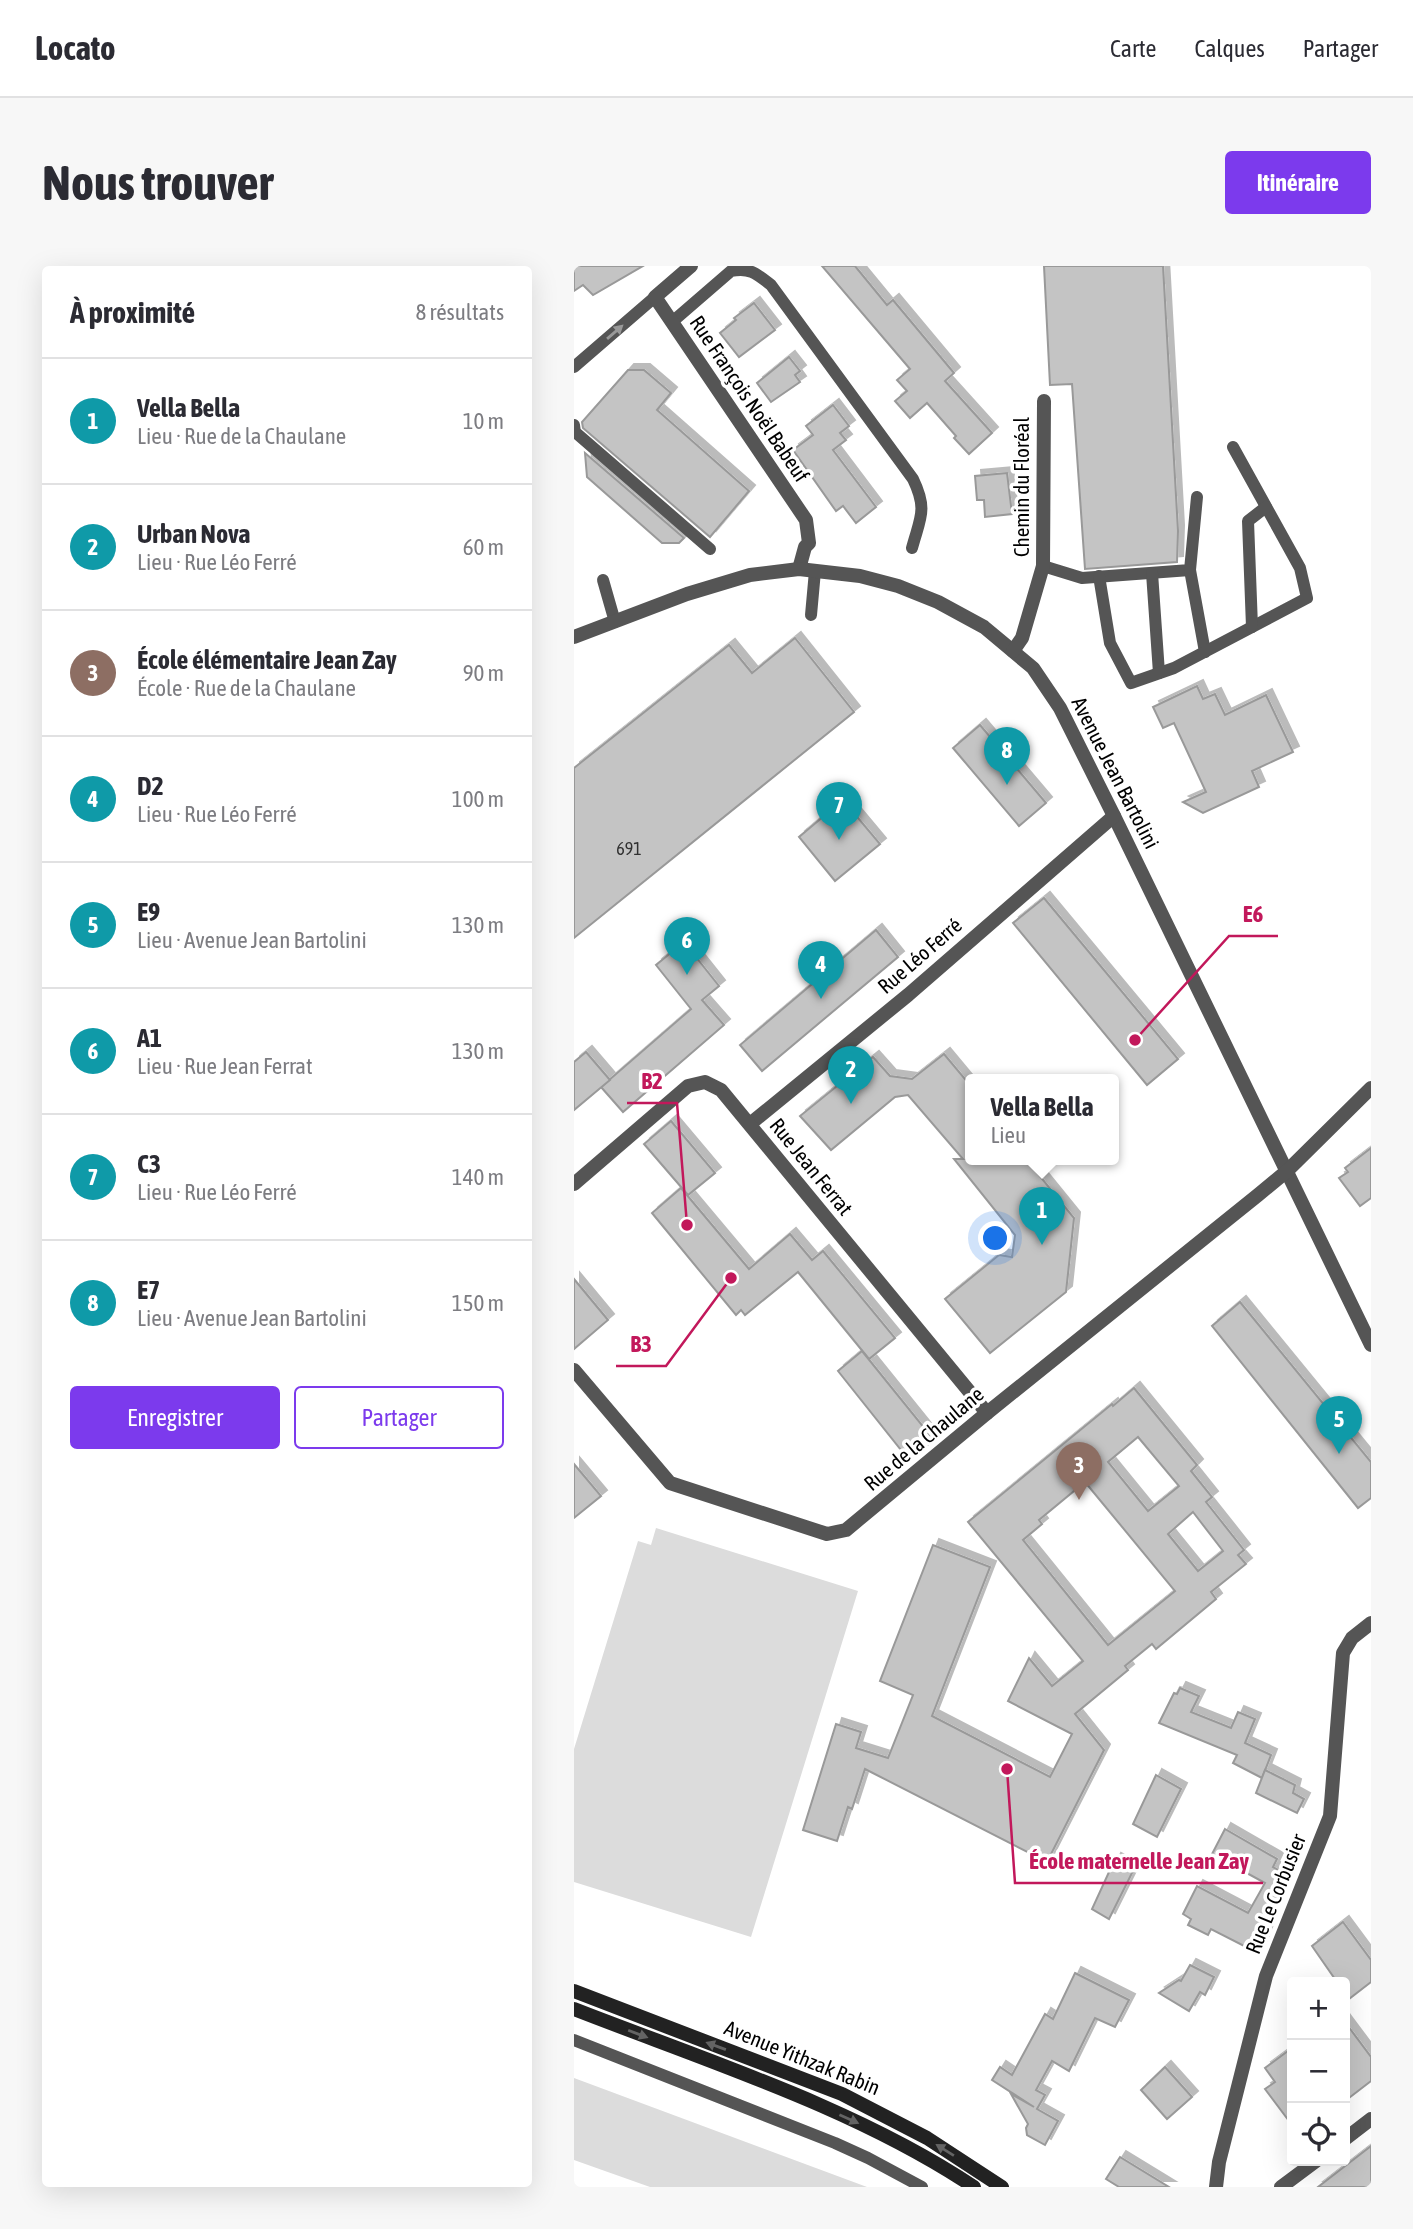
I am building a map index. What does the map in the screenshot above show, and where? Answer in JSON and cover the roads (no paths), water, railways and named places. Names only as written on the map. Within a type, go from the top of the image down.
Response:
[{"type":"main road","name":"Avenue Yithzak Rabin","points":[[574,1992],[842,2094],[927,2138],[1002,2187]]},
{"type":"main road","name":"Avenue Yithzak Rabin","points":[[574,2010],[794,2095],[912,2148],[974,2187]]},
{"type":"street","points":[[655,297],[691,266]]},
{"type":"street","name":"Rue François Noël Babeuf","points":[[655,297],[806,520],[809,543],[805,547],[799,569]]},
{"type":"street","name":"Chemin du Floréal","points":[[1013,651],[1022,638],[1043,566],[1044,401]]},
{"type":"street","name":"Avenue Jean Bartolini","points":[[574,637],[687,594],[750,575],[799,569],[860,576],[898,586],[928,598],[985,627],[1033,668],[1060,708],[1114,816],[1371,1345]]},
{"type":"street","name":"Rue Léo Ferré","points":[[750,1125],[908,995],[1114,816]]},
{"type":"street","name":"Rue Jean Ferrat","points":[[574,1184],[688,1086],[705,1082],[721,1090],[988,1413]]},
{"type":"street","name":"Rue de la Chaulane","points":[[574,1370],[670,1483],[827,1534],[846,1530],[1287,1171],[1371,1088]]},
{"type":"street","name":"Rue Le Corbusier","points":[[1216,2187],[1219,2162],[1266,1976],[1330,1816],[1343,1653],[1352,1638],[1371,1623]]},
{"type":"street","points":[[1350,2135],[1371,2119]]},
{"type":"street","points":[[1281,2187],[1309,2166]]},
{"type":"lane","points":[[672,322],[731,271],[743,268],[757,274],[771,285],[913,479],[922,498],[921,520],[912,548]]},
{"type":"lane","points":[[574,367],[655,297]]},
{"type":"lane","points":[[574,425],[575,432],[710,549]]},
{"type":"lane","points":[[1099,576],[1110,643],[1131,683],[1174,668],[1307,598],[1300,568],[1233,447]]},
{"type":"lane","points":[[1197,497],[1190,570],[1205,652]]},
{"type":"lane","points":[[1252,627],[1248,521],[1266,507]]},
{"type":"lane","points":[[1043,566],[1082,578],[1190,570]]},
{"type":"lane","points":[[811,615],[814,571]]},
{"type":"lane","points":[[1152,573],[1159,673]]},
{"type":"lane","points":[[603,580],[615,622]]},
{"type":"lane","points":[[574,2040],[835,2143],[922,2187]]},
{"type":"place","name":"E7","points":[[1007,785]]},
{"type":"place","name":"C3","points":[[839,840]]},
{"type":"place","name":"A1","points":[[687,975]]},
{"type":"place","name":"D2","points":[[821,999]]},
{"type":"place","name":"E6","points":[[1135,1040]]},
{"type":"place","name":"Urban Nova","points":[[851,1104]]},
{"type":"place","name":"B2","points":[[687,1225]]},
{"type":"place","name":"Vella Bella","points":[[1042,1245]]},
{"type":"place","name":"B3","points":[[731,1278]]},
{"type":"place","name":"E9","points":[[1339,1454]]},
{"type":"place","name":"École élémentaire Jean Zay","points":[[1079,1500]]},
{"type":"place","name":"École maternelle Jean Zay","points":[[1007,1769]]}]
